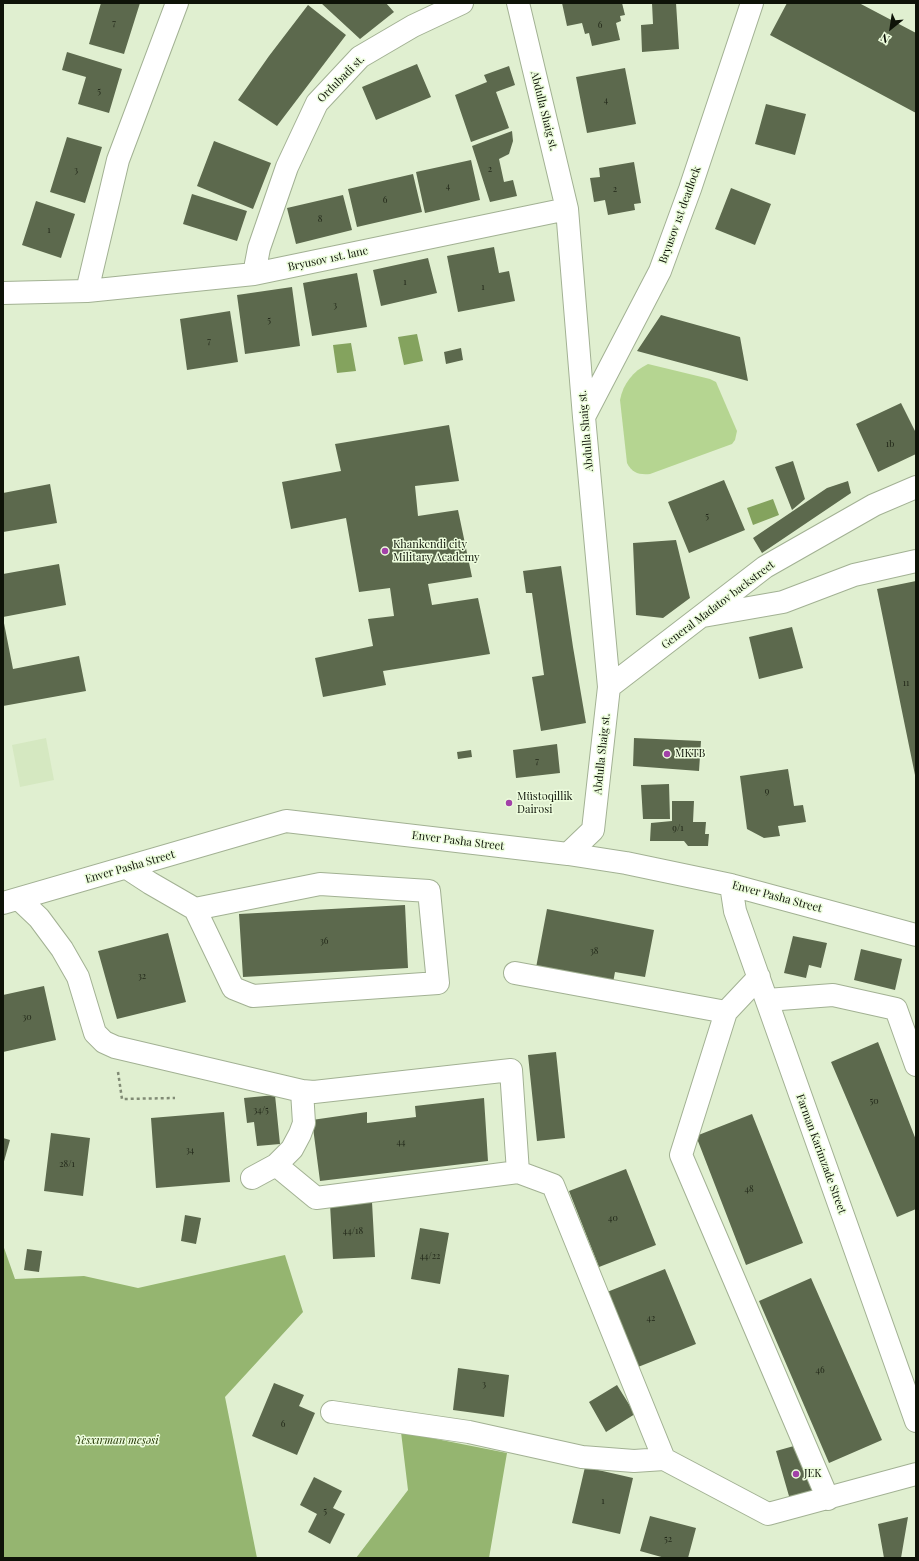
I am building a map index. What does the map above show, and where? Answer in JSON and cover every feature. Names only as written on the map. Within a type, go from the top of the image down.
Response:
[{"type":"street","points":[[87,291],[118,160],[176,3]]},
{"type":"street","name":"Ordubadi st.","points":[[254,274],[259,248],[287,167],[317,103],[360,58],[413,26],[462,3]]},
{"type":"street","name":"Abdulla Shaig st.","points":[[518,3],[567,209],[584,416],[610,687],[593,830],[568,854]]},
{"type":"street","name":"Bryusov 1st deadlock","points":[[584,416],[660,271],[690,189],[752,3]]},
{"type":"street","name":"Bryusov 1st. lane","points":[[3,293],[87,291],[254,274],[567,209]]},
{"type":"street","name":"General Madatov backstreet","points":[[610,687],[765,567],[874,505],[916,487]]},
{"type":"street","points":[[701,616],[740,611],[784,602],[854,575],[916,561]]},
{"type":"street","name":"Enver Pasha Street","points":[[11,901],[286,821],[568,854],[626,863],[731,885],[916,935]]},
{"type":"street","points":[[128,868],[155,887],[195,909],[233,988],[253,996],[438,983],[429,891],[320,884],[195,909]]},
{"type":"street","name":"Farman Karimzade Street","points":[[731,885],[736,911],[916,1421]]},
{"type":"street","points":[[11,901],[39,918],[62,949],[78,977],[95,1033],[104,1042],[125,1051],[302,1091],[314,1092],[511,1070],[518,1172]]},
{"type":"street","points":[[515,973],[726,1012]]},
{"type":"street","points":[[759,977],[726,1012],[680,1155],[828,1499]]},
{"type":"street","points":[[767,1000],[832,995],[896,1009],[916,1065]]},
{"type":"street","points":[[252,1178],[276,1165],[292,1149],[304,1123],[302,1091]]},
{"type":"street","points":[[276,1165],[316,1198],[518,1172],[553,1185],[664,1459]]},
{"type":"street","points":[[332,1412],[469,1432],[582,1457],[634,1461],[664,1459],[768,1514],[916,1474]]},
{"type":"path","points":[[122,1099],[175,1098]]},
{"type":"shaded area","points":[[417,334],[423,361],[404,365],[398,337]]},
{"type":"shaded area","points":[[351,343],[356,371],[337,373],[333,345]]},
{"type":"shaded area","points":[[648,364],[710,379],[716,382],[737,431],[735,440],[732,444],[650,474],[639,474],[631,469],[627,463],[620,400],[626,383],[633,374]]},
{"type":"shaded area","points":[[773,499],[779,515],[753,525],[747,508]]},
{"type":"shaded area","points":[[46,738],[54,780],[20,787],[12,745]]},
{"type":"green space","name":"Yesxırman meşəsi","points":[[3,1245],[15,1279],[84,1276],[138,1288],[285,1255],[303,1312],[225,1397],[257,1558],[3,1558]]},
{"type":"green space","points":[[401,1432],[507,1453],[489,1558],[356,1558],[408,1490]]},
{"type":"building","points":[[101,3],[140,3],[124,54],[89,44]]},
{"type":"building","points":[[321,3],[386,3],[394,12],[360,39]]},
{"type":"building","points":[[562,3],[622,3],[625,15],[620,16],[621,21],[616,23],[620,40],[592,46],[589,33],[585,34],[582,23],[567,26]]},
{"type":"building","points":[[652,3],[676,3],[679,49],[642,52],[641,25],[653,24]]},
{"type":"building","points":[[787,3],[859,3],[916,33],[916,113],[770,35]]},
{"type":"building","points":[[308,5],[346,35],[277,126],[238,100]]},
{"type":"building","points":[[67,52],[122,69],[109,113],[78,104],[86,77],[62,70]]},
{"type":"building","points":[[417,64],[431,97],[376,120],[362,87]]},
{"type":"building","points":[[509,66],[515,85],[496,92],[509,128],[471,142],[455,95],[487,82],[484,75]]},
{"type":"building","points":[[625,68],[636,124],[587,133],[576,77]]},
{"type":"building","points":[[766,104],[806,114],[795,155],[755,144]]},
{"type":"building","points":[[512,131],[513,141],[509,154],[499,159],[504,182],[513,180],[517,196],[490,202],[472,146]]},
{"type":"building","points":[[67,137],[102,147],[85,203],[50,192]]},
{"type":"building","points":[[214,141],[271,163],[253,209],[197,186]]},
{"type":"building","points":[[471,160],[480,200],[425,213],[416,172]]},
{"type":"building","points":[[634,162],[641,203],[634,204],[635,210],[608,215],[605,200],[594,202],[590,178],[600,177],[599,168]]},
{"type":"building","points":[[413,174],[422,212],[357,227],[348,189]]},
{"type":"building","points":[[731,188],[771,204],[755,245],[715,229]]},
{"type":"building","points":[[192,194],[247,211],[237,241],[183,224]]},
{"type":"building","points":[[343,195],[352,230],[296,244],[287,208]]},
{"type":"building","points":[[36,201],[75,214],[61,258],[22,245]]},
{"type":"building","points":[[494,247],[499,273],[509,271],[515,301],[458,312],[447,256]]},
{"type":"building","points":[[428,258],[437,293],[381,306],[373,270]]},
{"type":"building","points":[[357,273],[367,327],[312,336],[303,283]]},
{"type":"building","points":[[292,287],[300,346],[245,354],[237,295]]},
{"type":"building","points":[[230,311],[238,362],[187,370],[180,319]]},
{"type":"building","points":[[661,315],[740,337],[748,381],[637,351]]},
{"type":"building","points":[[461,348],[463,360],[446,364],[444,352]]},
{"type":"building","points":[[901,403],[916,433],[916,454],[878,472],[856,424]]},
{"type":"building","points":[[449,425],[459,481],[415,486],[418,516],[458,510],[472,577],[428,584],[432,605],[478,598],[490,654],[383,671],[386,685],[323,697],[315,658],[373,646],[368,619],[394,616],[390,588],[359,592],[346,518],[291,529],[282,482],[341,471],[335,444]]},
{"type":"building","points":[[793,461],[805,499],[792,510],[775,467]]},
{"type":"building","points":[[724,480],[745,530],[689,553],[668,502]]},
{"type":"building","points":[[848,481],[851,493],[762,553],[753,538],[827,488]]},
{"type":"building","points":[[50,484],[57,523],[3,532],[3,493]]},
{"type":"building","points":[[676,540],[690,598],[663,618],[636,615],[633,543]]},
{"type":"building","points":[[59,564],[66,605],[3,617],[3,574]]},
{"type":"building","points":[[561,566],[586,723],[541,731],[532,677],[544,675],[532,593],[526,593],[523,571]]},
{"type":"building","points":[[916,581],[916,774],[915,775],[877,589]]},
{"type":"building","points":[[3,618],[13,669],[79,656],[86,691],[3,706]]},
{"type":"building","points":[[792,627],[803,668],[759,679],[749,637]]},
{"type":"building","name":"MKTB","points":[[634,738],[701,741],[699,771],[633,766]]},
{"type":"building","points":[[557,744],[560,773],[516,778],[513,750]]},
{"type":"building","points":[[471,750],[472,757],[458,759],[457,752]]},
{"type":"building","points":[[788,769],[794,806],[803,805],[806,822],[778,826],[780,836],[764,838],[747,829],[740,776]]},
{"type":"building","points":[[669,784],[670,819],[643,819],[641,785]]},
{"type":"building","points":[[672,801],[694,801],[693,822],[706,822],[705,834],[709,834],[708,846],[688,846],[684,841],[650,841],[651,823],[672,821]]},
{"type":"building","points":[[405,905],[408,968],[243,977],[239,914]]},
{"type":"building","points":[[547,909],[654,930],[645,977],[615,972],[612,988],[535,973]]},
{"type":"building","points":[[168,933],[186,1002],[117,1019],[98,951]]},
{"type":"building","points":[[793,936],[827,943],[821,968],[809,965],[806,978],[784,973]]},
{"type":"building","points":[[861,949],[902,959],[895,990],[854,980]]},
{"type":"building","points":[[44,986],[56,1040],[3,1052],[3,995]]},
{"type":"building","points":[[878,1042],[916,1140],[916,1209],[897,1217],[831,1062]]},
{"type":"building","points":[[556,1052],[565,1138],[537,1141],[528,1055]]},
{"type":"building","points":[[275,1095],[280,1144],[257,1146],[254,1122],[247,1123],[244,1098]]},
{"type":"building","points":[[484,1098],[488,1161],[320,1181],[312,1120],[367,1112],[367,1123],[416,1117],[415,1106]]},
{"type":"building","points":[[224,1112],[230,1182],[156,1188],[151,1118]]},
{"type":"building","points":[[752,1114],[803,1243],[746,1265],[696,1136]]},
{"type":"building","points":[[51,1133],[90,1138],[83,1196],[44,1191]]},
{"type":"building","points":[[3,1138],[10,1140],[3,1165]]},
{"type":"building","points":[[626,1169],[656,1245],[599,1267],[569,1191]]},
{"type":"building","points":[[372,1202],[375,1257],[333,1259],[330,1204]]},
{"type":"building","points":[[185,1215],[201,1218],[196,1244],[181,1241]]},
{"type":"building","points":[[420,1228],[449,1233],[440,1284],[411,1279]]},
{"type":"building","points":[[27,1249],[42,1251],[39,1272],[24,1270]]},
{"type":"building","points":[[665,1269],[696,1344],[638,1367],[607,1292]]},
{"type":"building","points":[[811,1278],[882,1440],[829,1463],[759,1301]]},
{"type":"building","points":[[458,1368],[509,1375],[504,1417],[453,1410]]},
{"type":"building","points":[[274,1383],[304,1395],[299,1406],[315,1413],[297,1455],[252,1436]]},
{"type":"building","points":[[617,1385],[635,1414],[606,1432],[589,1402]]},
{"type":"building","name":"JEK","points":[[801,1444],[817,1497],[791,1503],[776,1451]]},
{"type":"building","points":[[585,1467],[633,1478],[620,1534],[572,1523]]},
{"type":"building","points":[[314,1477],[342,1491],[333,1508],[345,1514],[330,1544],[308,1532],[317,1514],[300,1505]]},
{"type":"building","points":[[650,1516],[696,1528],[688,1558],[665,1558],[640,1551]]},
{"type":"building","points":[[908,1517],[901,1558],[884,1558],[878,1524]]},
{"type":"place","name":"Khankendi city Military Academy","points":[[385,551]]},
{"type":"place","name":"MKTB","points":[[667,754]]},
{"type":"place","name":"Müstəqillik Dairəsi","points":[[509,803]]},
{"type":"place","name":"JEK","points":[[796,1474]]}]
